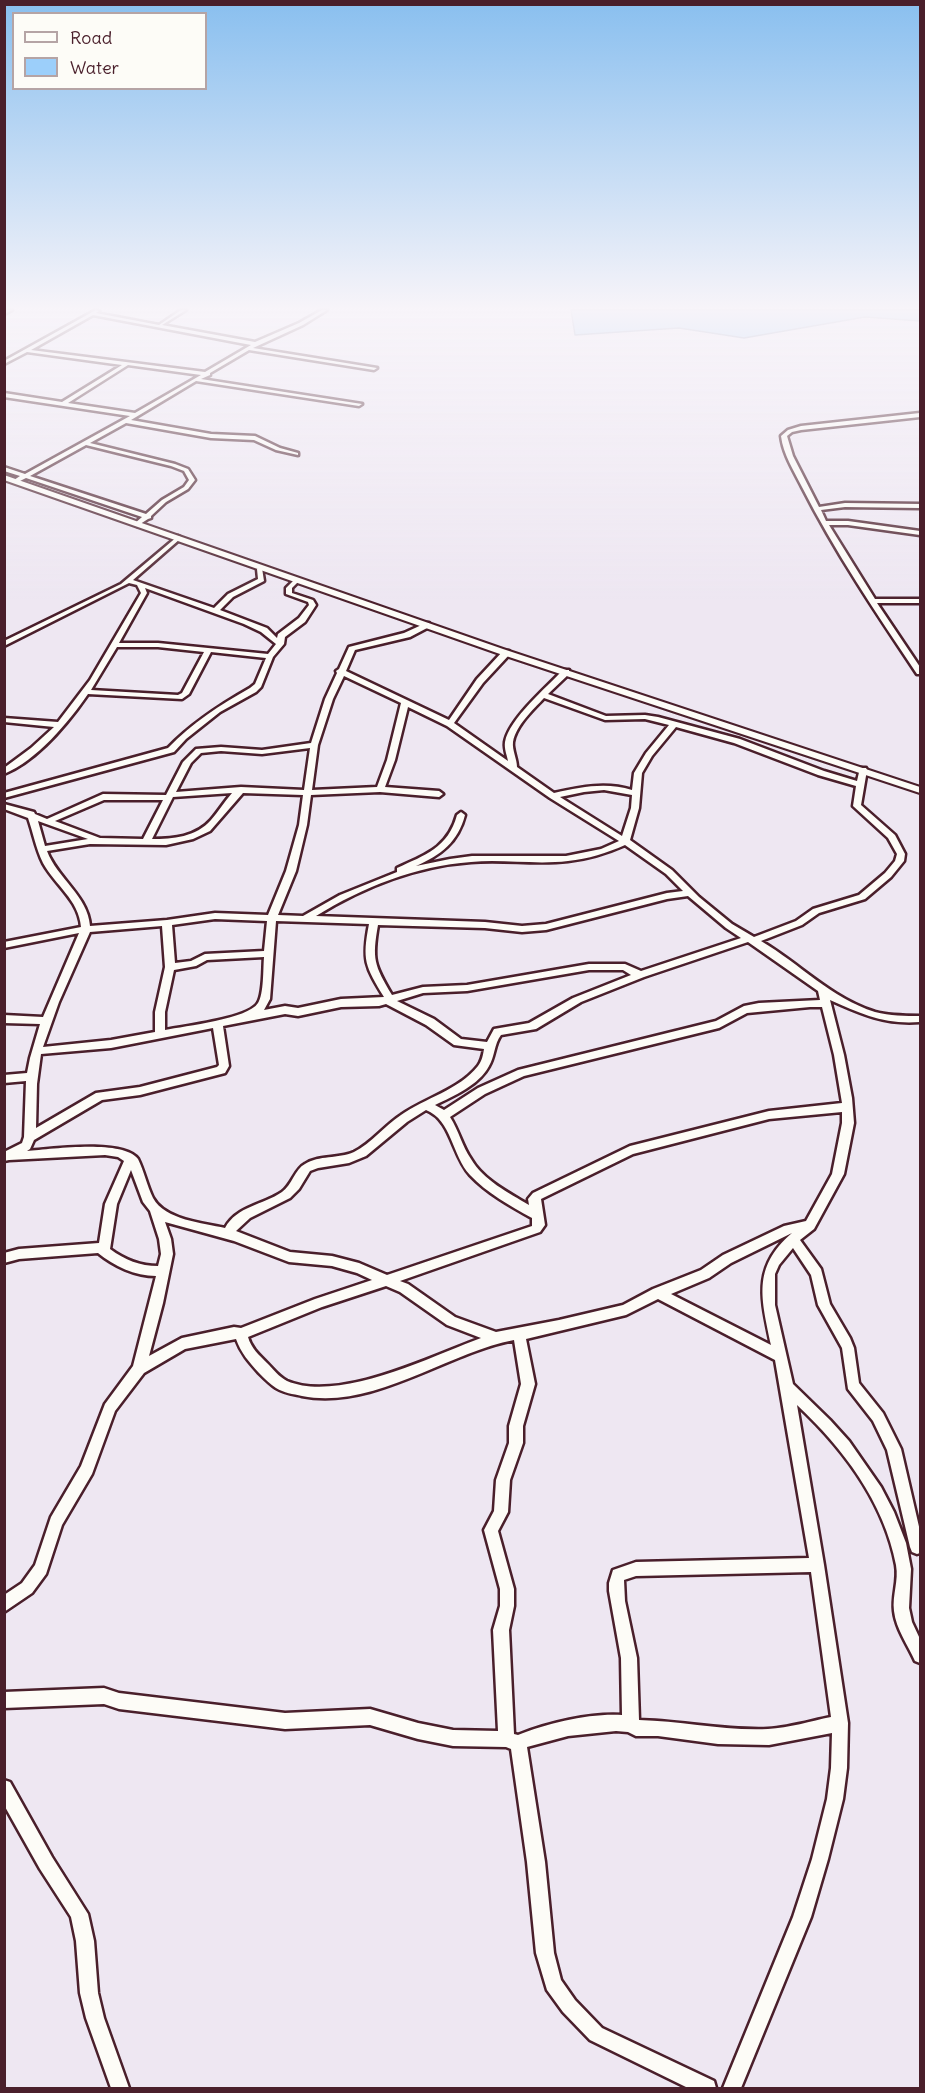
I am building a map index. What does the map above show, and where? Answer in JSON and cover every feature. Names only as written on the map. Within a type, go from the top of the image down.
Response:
[{"type":"street","points":[[87,408],[136,415]]},
{"type":"street","points":[[16,482],[149,408]]},
{"type":"street","points":[[921,415],[801,428],[786,433],[784,441],[824,523],[872,601],[921,672]]},
{"type":"street","points":[[126,421],[211,436],[252,438],[296,454]]},
{"type":"street","points":[[85,443],[173,465],[188,472],[192,480],[190,485],[159,505],[148,517],[137,524]]},
{"type":"street","points":[[4,469],[148,517]]},
{"type":"street","points":[[4,477],[506,653],[921,789]]},
{"type":"street","points":[[817,509],[838,505],[921,506]]},
{"type":"street","points":[[824,523],[848,523],[921,533]]},
{"type":"street","points":[[4,644],[128,581],[178,538]]},
{"type":"street","points":[[216,611],[239,590],[262,580],[264,578],[260,568]]},
{"type":"street","points":[[4,796],[171,750],[183,737],[217,710],[253,690],[258,685],[270,656],[280,644],[281,636],[302,620],[313,605],[311,601],[289,594],[289,588],[297,580]]},
{"type":"street","points":[[128,581],[264,630],[280,644]]},
{"type":"street","points":[[4,772],[34,751],[60,725],[84,692],[144,593],[140,584]]},
{"type":"street","points":[[872,601],[921,601]]},
{"type":"street","points":[[249,1016],[262,1006],[265,999],[267,954],[272,917],[291,871],[309,793],[314,746],[340,671],[352,649],[408,635],[426,625]]},
{"type":"street","points":[[114,645],[158,645],[270,656]]},
{"type":"street","points":[[84,692],[179,697],[185,694],[208,650]]},
{"type":"street","points":[[450,724],[480,681],[506,653]]},
{"type":"street","points":[[340,671],[450,724],[553,796],[641,851],[729,926],[752,939],[834,998],[873,1015],[901,1020],[921,1019]]},
{"type":"street","points":[[513,766],[510,741],[517,726],[542,694],[566,672]]},
{"type":"street","points":[[542,694],[605,718],[645,717],[737,741],[821,773],[860,784]]},
{"type":"street","points":[[380,789],[391,760],[405,702]]},
{"type":"street","points":[[4,720],[60,725]]},
{"type":"street","points":[[372,882],[474,859],[546,862],[583,858],[625,842],[633,819],[638,773],[674,724]]},
{"type":"street","points":[[147,840],[187,762],[200,751],[221,749],[262,752],[314,746]]},
{"type":"street","points":[[228,1234],[232,1224],[245,1214],[278,1200],[293,1189],[306,1168],[340,1161],[363,1153],[401,1120],[453,1091],[482,1070],[493,1037],[498,1032],[532,1026],[577,1000],[640,975],[799,923],[816,911],[862,897],[888,875],[899,861],[901,854],[892,837],[857,806],[863,770]]},
{"type":"street","points":[[553,796],[603,786],[621,788],[635,793]]},
{"type":"street","points":[[49,820],[103,797],[170,797],[241,790],[309,793],[380,789],[439,795]]},
{"type":"street","points":[[42,849],[71,843],[102,841],[177,842],[202,832],[215,823],[223,807],[241,790]]},
{"type":"street","points":[[4,806],[49,820],[102,841]]},
{"type":"street","points":[[8,1156],[26,1146],[30,1137],[32,1077],[37,1053],[47,1021],[86,929],[86,919],[82,908],[49,865],[31,814]]},
{"type":"street","points":[[304,919],[326,905],[426,858],[459,831],[462,815]]},
{"type":"street","points":[[667,896],[674,882],[672,876]]},
{"type":"street","points":[[4,945],[86,929],[167,923],[215,916],[538,928],[667,896],[690,893]]},
{"type":"street","points":[[374,922],[368,956],[369,966],[389,1000],[430,1022],[458,1042],[490,1046]]},
{"type":"street","points":[[160,1035],[160,1012],[170,967],[167,923]]},
{"type":"street","points":[[170,967],[193,964],[205,957],[267,954]]},
{"type":"street","points":[[37,1053],[38,1051],[111,1044],[285,1010],[298,1012],[341,1003],[389,1000],[423,990],[467,988],[589,967],[625,967],[640,975]]},
{"type":"street","points":[[732,2088],[802,1917],[835,1799],[839,1768],[840,1723],[820,1601],[817,1565],[787,1387],[769,1305],[770,1274],[774,1262],[793,1239],[810,1226],[838,1174],[848,1123],[839,1055],[822,988]]},
{"type":"street","points":[[444,1116],[496,1082],[522,1073],[719,1024],[744,1010],[782,1004],[826,1004]]},
{"type":"street","points":[[4,1019],[47,1021]]},
{"type":"street","points":[[30,1137],[100,1096],[140,1091],[221,1070],[224,1066],[217,1023]]},
{"type":"street","points":[[4,1079],[32,1077]]},
{"type":"street","points":[[426,1106],[436,1109],[444,1116],[465,1161],[473,1172],[517,1204],[537,1215]]},
{"type":"street","points":[[139,1369],[182,1344],[234,1333],[241,1334],[319,1303],[528,1232],[538,1227],[534,1199],[537,1196],[630,1150],[769,1115],[847,1107]]},
{"type":"street","points":[[8,1156],[105,1151],[121,1154],[130,1158],[139,1171],[149,1202],[172,1220],[228,1234],[289,1257],[343,1263],[404,1288],[451,1321],[496,1338]]},
{"type":"street","points":[[104,1250],[111,1204],[130,1158]]},
{"type":"street","points":[[4,1605],[27,1588],[41,1569],[56,1522],[87,1469],[110,1408],[139,1369],[164,1271],[167,1247],[155,1208]]},
{"type":"street","points":[[241,1334],[248,1353],[286,1387],[320,1393],[348,1389],[400,1376],[496,1338],[626,1310],[657,1293],[705,1274],[788,1229],[810,1226]]},
{"type":"street","points":[[793,1239],[817,1273],[824,1305],[844,1338],[848,1348],[853,1385],[878,1417],[894,1449],[919,1548]]},
{"type":"street","points":[[4,1258],[19,1254],[100,1248],[117,1261],[146,1271],[164,1271]]},
{"type":"street","points":[[657,1293],[779,1356]]},
{"type":"street","points":[[526,1332],[520,1336],[520,1340],[528,1376],[527,1393],[516,1426],[516,1443],[504,1480],[501,1512],[492,1530],[492,1538],[507,1589],[507,1606],[501,1630],[512,1741],[536,1862],[545,1953],[553,1984],[569,2006],[596,2034],[706,2088]]},
{"type":"street","points":[[787,1387],[827,1424],[852,1455],[876,1493],[893,1532],[904,1569],[902,1613],[921,1656]]},
{"type":"street","points":[[893,1532],[919,1548]]},
{"type":"street","points":[[630,1724],[628,1651],[622,1627],[617,1586],[620,1573],[636,1569],[817,1565]]},
{"type":"street","points":[[4,1700],[104,1696],[142,1704],[285,1721],[370,1718],[453,1738],[512,1741],[568,1728],[605,1724],[630,1724],[636,1728],[658,1728],[718,1736],[769,1737],[840,1723]]},
{"type":"street","points":[[4,1788],[46,1863],[79,1914],[95,2018],[120,2088]]}]
